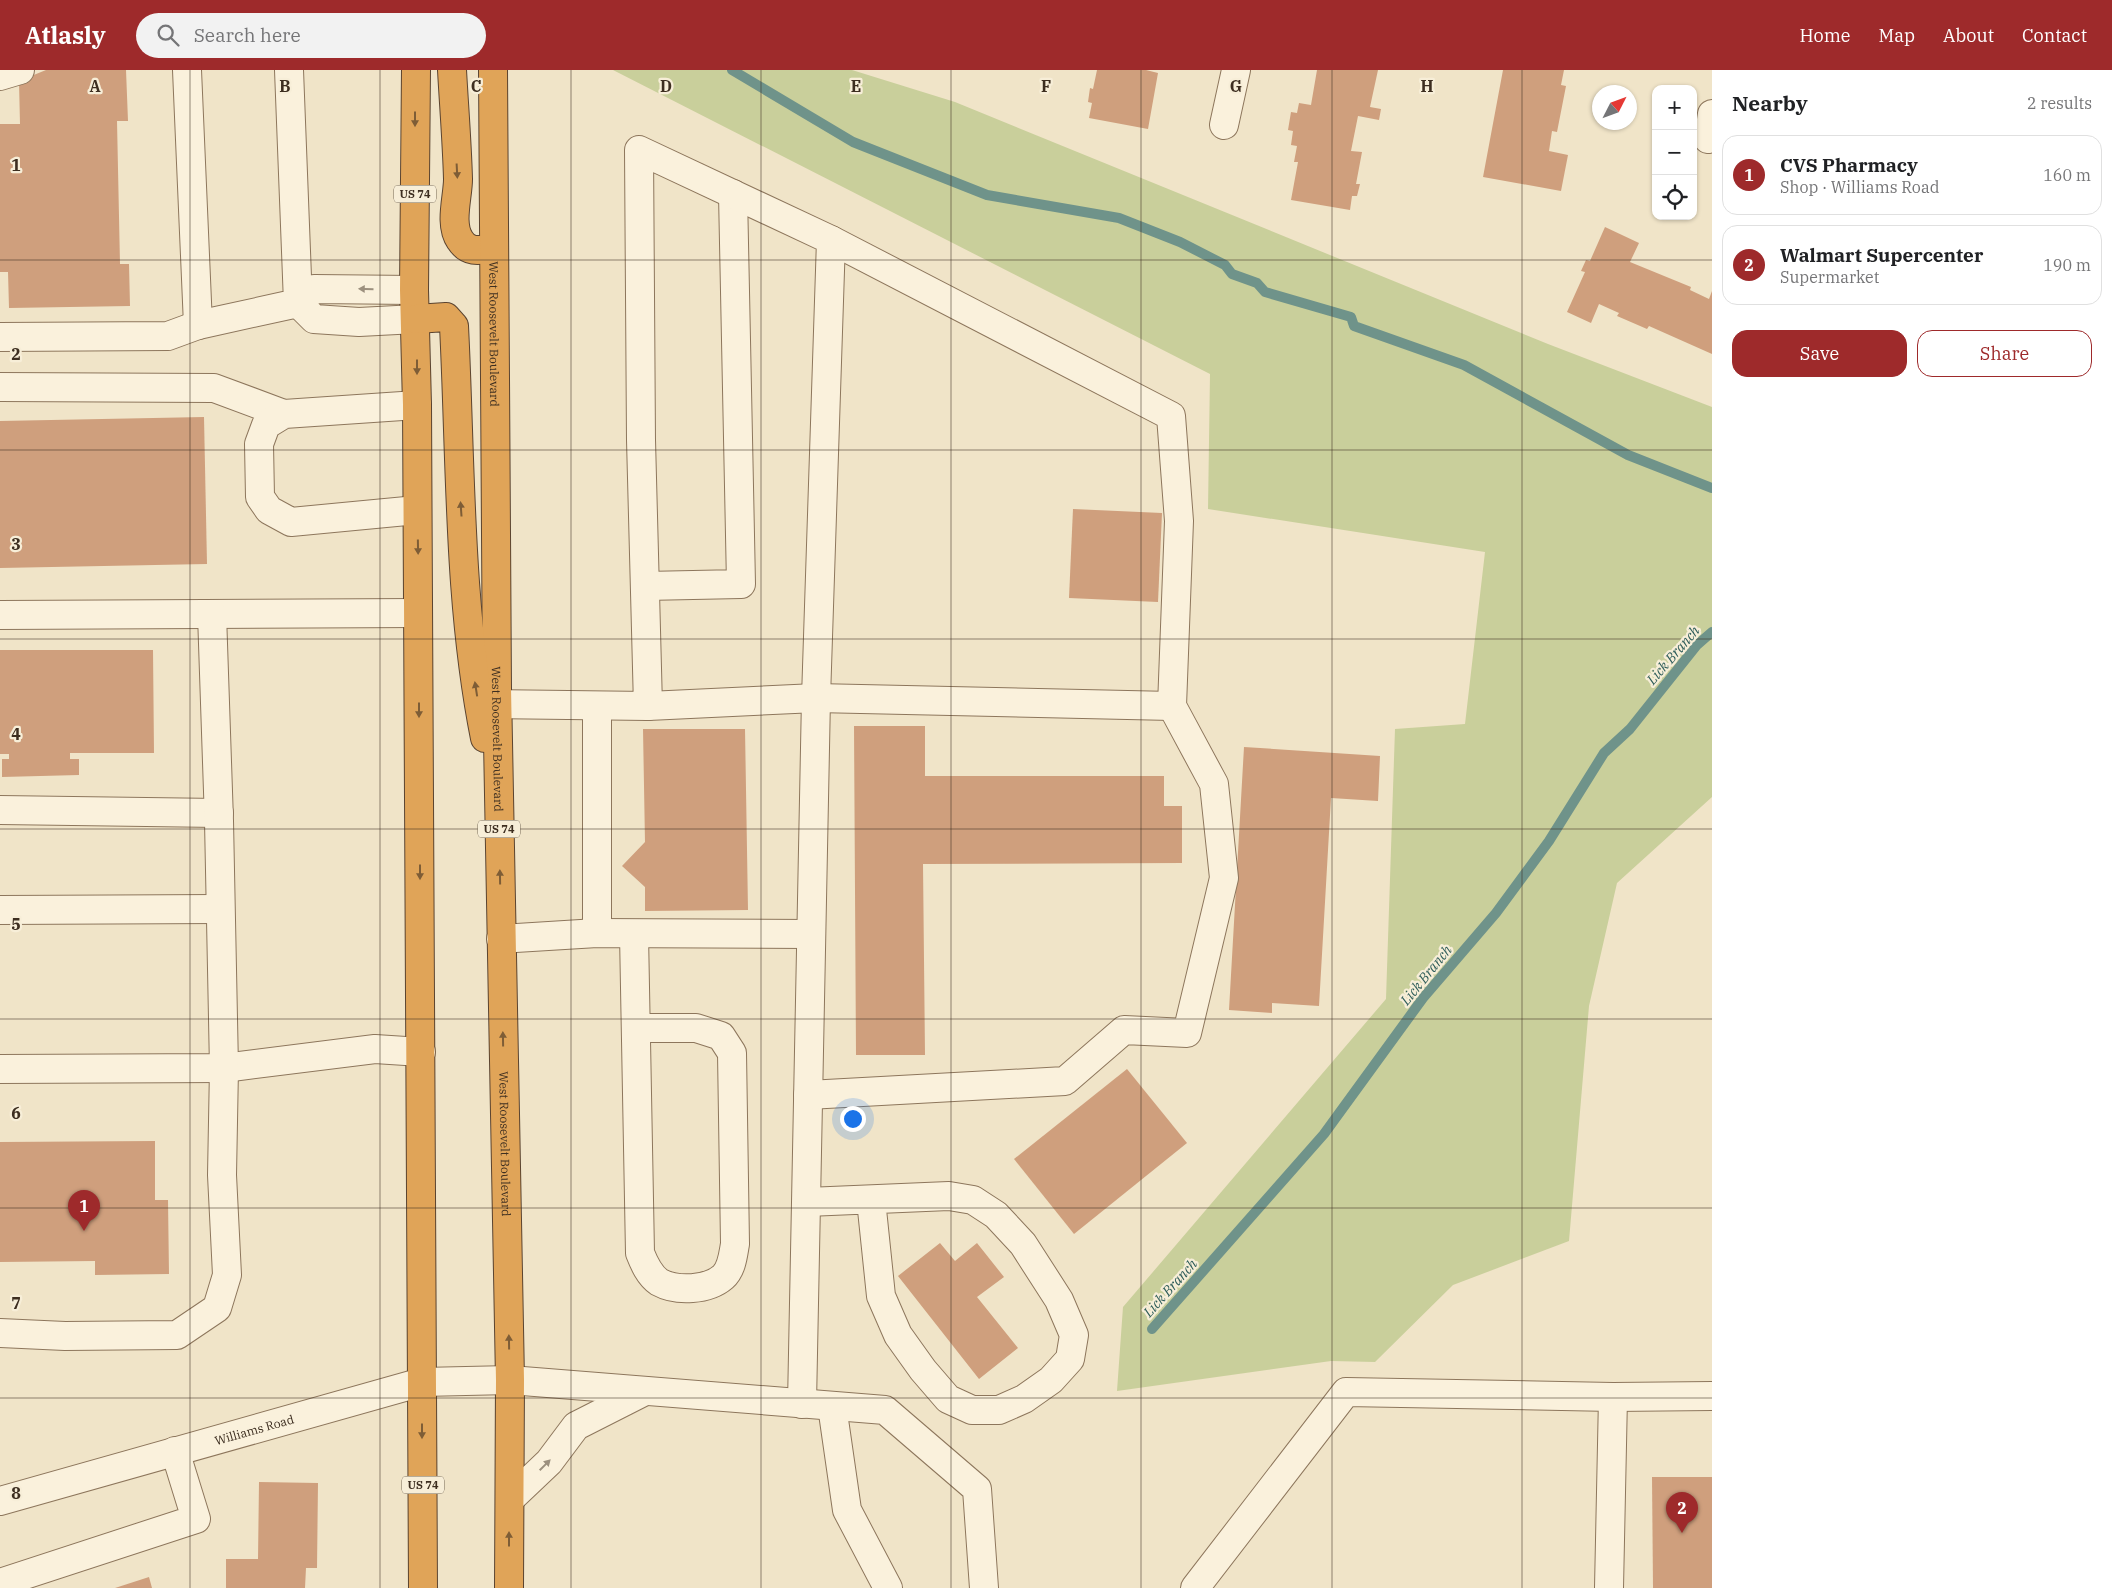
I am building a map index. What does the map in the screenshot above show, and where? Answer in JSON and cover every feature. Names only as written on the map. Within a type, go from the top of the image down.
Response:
[{"type":"highway","name":"US 74","points":[[416,70],[414,290],[418,510],[423,1588]]},
{"type":"highway","points":[[452,70],[458,179],[455,225],[459,238],[465,247],[475,251],[494,248]]},
{"type":"highway","name":"West Roosevelt Boulevard","points":[[493,70],[497,704],[510,1380],[509,1588]]},
{"type":"highway","points":[[416,318],[446,317],[454,326],[458,470],[475,688],[499,805]]},
{"type":"street","points":[[0,76],[20,70]]},
{"type":"street","points":[[187,70],[198,325]]},
{"type":"street","points":[[289,70],[298,303],[314,319],[359,322],[416,318]]},
{"type":"street","points":[[1224,125],[1236,70]]},
{"type":"street","points":[[648,706],[641,440],[639,150],[831,240],[1171,416],[1179,521],[1172,706],[1214,784],[1224,878],[1187,1033],[1124,1030],[1065,1081],[808,1095]]},
{"type":"street","points":[[645,586],[741,584],[733,194]]},
{"type":"street","points":[[802,1404],[816,698],[831,240]]},
{"type":"street","points":[[0,337],[168,336],[198,325],[298,303],[314,289],[414,290]]},
{"type":"street","points":[[0,387],[214,388],[284,414],[417,405]]},
{"type":"street","points":[[284,414],[266,425],[259,444],[260,497],[269,510],[291,522],[418,510]]},
{"type":"street","points":[[0,615],[418,613]]},
{"type":"street","points":[[0,1333],[65,1336],[177,1335],[218,1308],[227,1275],[222,1175],[224,1068],[212,614]]},
{"type":"street","points":[[497,704],[597,707],[816,698],[1172,706]]},
{"type":"street","points":[[597,707],[597,933]]},
{"type":"street","points":[[0,810],[218,814]]},
{"type":"street","points":[[0,910],[220,909]]},
{"type":"street","points":[[501,939],[597,933],[811,934]]},
{"type":"street","points":[[634,934],[640,1253],[647,1269],[660,1282],[683,1288],[707,1286],[724,1276],[732,1262],[736,1244],[732,1053],[721,1036],[696,1028],[636,1028]]},
{"type":"street","points":[[0,1069],[224,1068],[376,1049],[421,1052]]},
{"type":"street","points":[[806,1202],[949,1196],[973,1200],[996,1215],[1022,1244],[1059,1300],[1074,1335],[1070,1359],[1052,1380],[1024,1399],[998,1410],[972,1410],[948,1399],[923,1370],[898,1335],[881,1296],[871,1200]]},
{"type":"street","name":"Williams Road","points":[[0,1501],[422,1382],[510,1380],[885,1410],[977,1489],[984,1588]]},
{"type":"street","points":[[510,1499],[549,1462],[576,1426],[645,1391]]},
{"type":"street","points":[[1195,1588],[1346,1392],[1613,1397],[1712,1396]]},
{"type":"street","points":[[1609,1588],[1613,1397]]},
{"type":"street","points":[[832,1406],[847,1510],[888,1588]]},
{"type":"street","points":[[0,1583],[196,1519],[175,1451]]},
{"type":"green space","points":[[613,70],[852,70],[955,102],[1548,344],[1712,407],[1712,797],[1617,883],[1589,1006],[1569,1241],[1453,1285],[1375,1362],[1331,1361],[1117,1391],[1123,1307],[1386,999],[1395,729],[1465,724],[1485,552],[1208,509],[1210,374]]},
{"type":"building","points":[[46,70],[126,70],[128,121],[117,121],[120,264],[129,264],[130,306],[9,308],[8,272],[0,272],[0,124],[20,124],[19,81]]},
{"type":"building","points":[[1097,70],[1146,70],[1158,73],[1148,129],[1089,118],[1092,103],[1088,102],[1090,88],[1093,89]]},
{"type":"building","points":[[1317,70],[1378,70],[1370,107],[1381,109],[1379,120],[1358,116],[1351,151],[1362,152],[1356,184],[1360,184],[1357,196],[1352,196],[1350,210],[1291,200],[1298,162],[1294,162],[1297,146],[1291,145],[1293,131],[1288,130],[1291,112],[1297,113],[1299,103],[1311,105]]},
{"type":"building","points":[[1503,70],[1564,70],[1561,85],[1566,86],[1557,132],[1552,131],[1549,151],[1568,155],[1561,191],[1483,177]]},
{"type":"building","points":[[1605,227],[1639,243],[1630,262],[1691,287],[1690,290],[1709,299],[1712,291],[1712,354],[1649,326],[1647,329],[1617,316],[1619,313],[1599,304],[1591,323],[1567,312],[1585,272],[1581,271],[1586,260],[1590,261]]},
{"type":"building","points":[[204,417],[207,564],[0,568],[0,421]]},
{"type":"building","points":[[1073,509],[1162,513],[1158,602],[1069,598]]},
{"type":"building","points":[[0,650],[153,650],[154,753],[70,753],[70,759],[79,759],[79,775],[2,777],[2,759],[9,759],[9,754],[0,754]]},
{"type":"building","points":[[854,726],[925,726],[925,776],[1164,776],[1164,806],[1182,806],[1182,863],[923,864],[925,1055],[856,1055]]},
{"type":"building","points":[[643,729],[745,729],[748,910],[645,911],[645,887],[622,866],[645,842]]},
{"type":"building","points":[[1244,747],[1380,756],[1378,801],[1331,798],[1319,1006],[1272,1003],[1272,1013],[1229,1010]]},
{"type":"building","points":[[1127,1069],[1187,1143],[1074,1234],[1014,1159]]},
{"type":"building","points":[[155,1141],[155,1200],[168,1200],[169,1274],[95,1275],[95,1261],[0,1262],[0,1142]]},
{"type":"building","points":[[940,1243],[955,1261],[977,1243],[1004,1277],[977,1297],[1018,1348],[979,1379],[898,1276]]},
{"type":"building","points":[[1652,1477],[1712,1477],[1712,1588],[1653,1588]]},
{"type":"building","points":[[259,1482],[318,1483],[317,1568],[306,1568],[305,1588],[226,1588],[226,1559],[258,1559]]},
{"type":"building","points":[[149,1577],[152,1588],[115,1588]]},
{"type":"waterway","points":[[732,70],[853,142],[987,195],[1119,218],[1180,242],[1225,265],[1232,274],[1257,283],[1265,292],[1351,317],[1354,326],[1464,365],[1628,455],[1712,488]]},
{"type":"waterway","name":"Lick Branch","points":[[1152,1329],[1324,1134],[1423,998],[1496,913],[1549,841],[1604,753],[1630,729],[1697,645],[1712,632]]},
{"type":"place","name":"CVS Pharmacy","points":[[84,1231]]},
{"type":"place","name":"Walmart Supercenter","points":[[1682,1533]]}]
